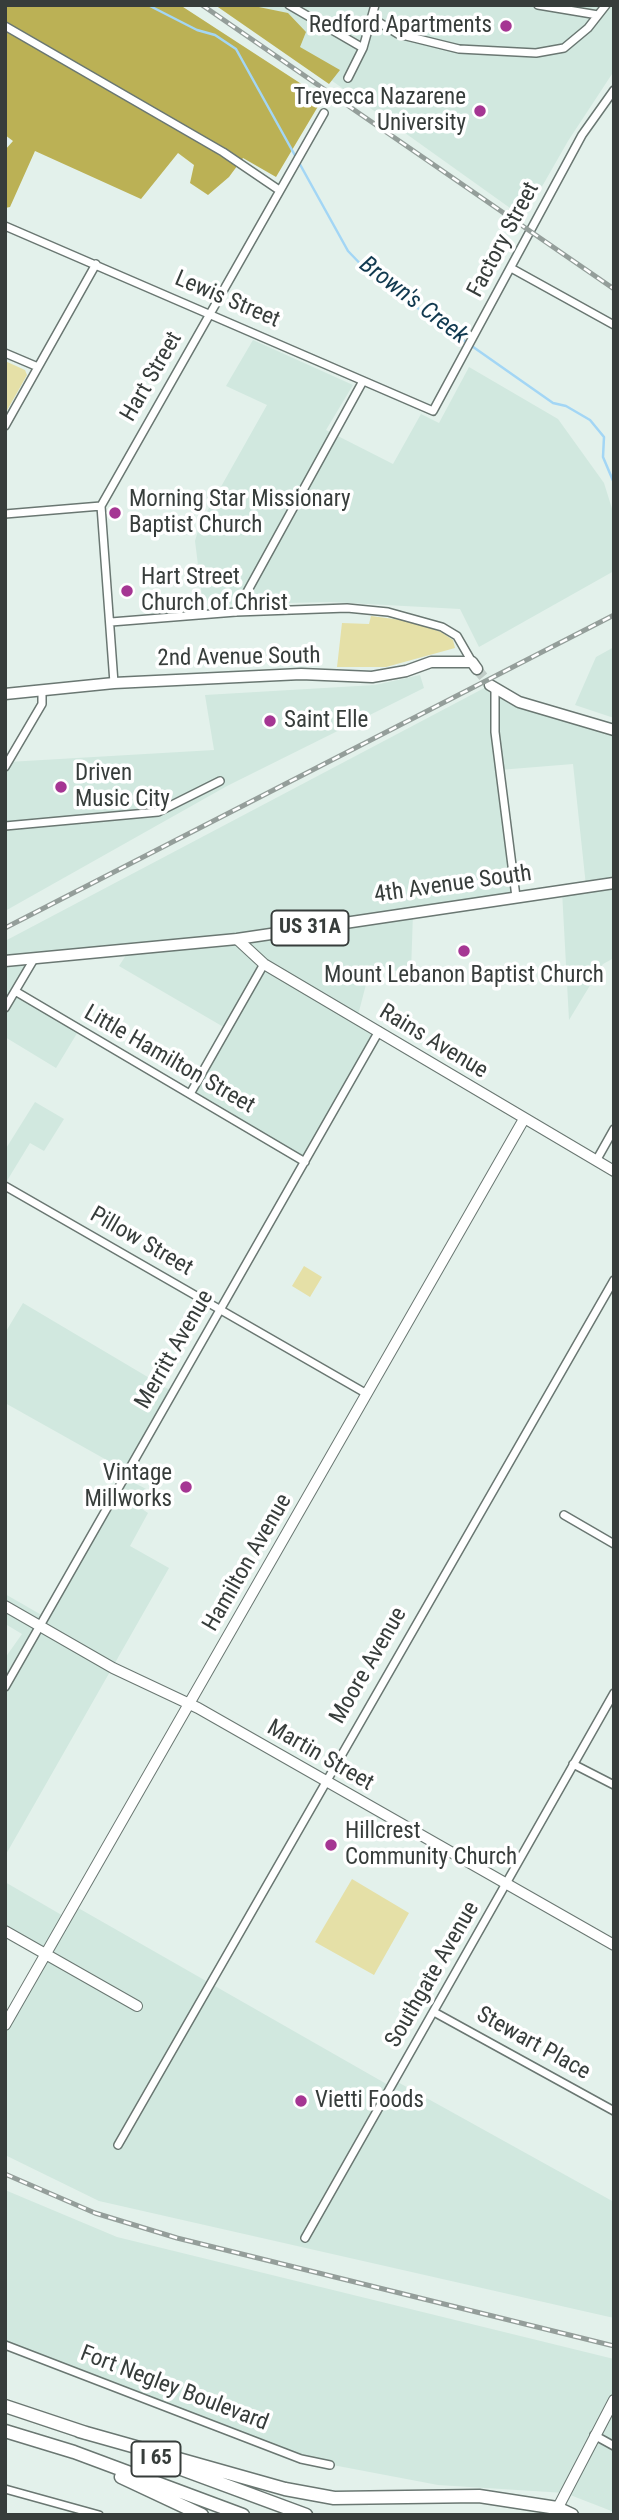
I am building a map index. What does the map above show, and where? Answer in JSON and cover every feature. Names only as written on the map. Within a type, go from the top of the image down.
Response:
[{"type":"highway","name":"I 65","points":[[5,2406],[306,2515]]},
{"type":"highway","name":"I 65","points":[[5,2431],[74,2452],[243,2515]]},
{"type":"highway","points":[[79,2431],[285,2489],[334,2498],[379,2500],[444,2495],[572,2515]]},
{"type":"highway","points":[[74,2452],[202,2515]]},
{"type":"main road","name":"2nd Avenue South","points":[[5,694],[114,683],[301,674],[372,677],[406,671],[431,662],[474,665]]},
{"type":"main road","points":[[493,688],[519,702],[614,730]]},
{"type":"main road","name":"4th Avenue South","points":[[5,961],[237,939],[614,883]]},
{"type":"street","points":[[289,5],[363,48]]},
{"type":"street","points":[[348,78],[363,48],[375,5]]},
{"type":"street","points":[[538,5],[598,15]]},
{"type":"street","points":[[372,18],[398,34],[459,49],[536,53],[564,48],[606,5]]},
{"type":"street","points":[[5,26],[223,152],[279,190]]},
{"type":"street","name":"Factory Street","points":[[433,411],[582,135],[614,90]]},
{"type":"street","name":"Hart Street","points":[[102,506],[324,113]]},
{"type":"street","name":"Lewis Street","points":[[5,226],[433,411]]},
{"type":"street","points":[[5,426],[96,264]]},
{"type":"street","points":[[511,268],[614,325]]},
{"type":"street","points":[[5,353],[38,367]]},
{"type":"street","points":[[236,612],[363,381]]},
{"type":"street","points":[[5,514],[102,506],[114,683]]},
{"type":"street","points":[[111,622],[236,612],[347,608],[412,616],[442,627],[457,636],[474,665]]},
{"type":"street","points":[[493,688],[495,732],[516,897]]},
{"type":"street","points":[[5,767],[43,704],[43,691]]},
{"type":"street","points":[[5,826],[158,812],[220,781]]},
{"type":"street","name":"Rains Avenue","points":[[237,939],[264,964],[614,1171]]},
{"type":"street","points":[[5,1008],[34,959]]},
{"type":"street","points":[[190,1094],[264,964]]},
{"type":"street","name":"Little Hamilton Street","points":[[15,991],[304,1162]]},
{"type":"street","name":"Merritt Avenue","points":[[5,1688],[379,1031]]},
{"type":"street","name":"Hamilton Avenue","points":[[5,2025],[524,1119]]},
{"type":"street","points":[[596,1161],[614,1129]]},
{"type":"street","name":"Pillow Street","points":[[5,1186],[367,1394]]},
{"type":"street","name":"Moore Avenue","points":[[117,2145],[614,1280]]},
{"type":"street","points":[[564,1515],[614,1544]]},
{"type":"street","name":"Martin Street","points":[[5,1606],[189,1706],[202,1710],[506,1886],[614,1945]]},
{"type":"street","name":"Southgate Avenue","points":[[305,2238],[614,1693]]},
{"type":"street","points":[[573,1764],[614,1785]]},
{"type":"street","points":[[5,1931],[137,2006]]},
{"type":"street","name":"Stewart Place","points":[[435,2012],[614,2111]]},
{"type":"street","name":"Fort Negley Boulevard","points":[[5,2345],[301,2459],[330,2465]]},
{"type":"street","points":[[555,2511],[614,2400]]},
{"type":"street","points":[[594,2435],[614,2446]]},
{"type":"street","points":[[5,2489],[99,2515]]},
{"type":"street","points":[[72,2515],[76,2507]]},
{"type":"shaded area","points":[[5,5],[180,5],[323,98],[276,177],[243,158],[229,177],[208,195],[190,183],[194,165],[178,153],[141,199],[35,151],[10,207],[5,208],[5,150],[13,141],[5,135]]},
{"type":"shaded area","points":[[215,5],[249,5],[288,13],[306,32],[300,47],[340,70],[329,84]]},
{"type":"shaded area","name":"Trevecca Nazarene University","points":[[226,5],[614,5],[614,71],[568,141],[524,218]]},
{"type":"shaded area","points":[[253,340],[353,385],[326,430],[393,464],[421,414],[439,423],[469,367],[558,419],[604,483],[614,515],[614,571],[479,647],[460,609],[330,602],[203,605],[195,541],[200,524],[267,405],[226,386]]},
{"type":"shaded area","points":[[5,361],[25,370],[27,375],[5,414]]},
{"type":"shaded area","points":[[371,616],[409,621],[441,632],[453,640],[455,648],[386,667],[337,667],[342,623],[369,624]]},
{"type":"shaded area","points":[[614,647],[614,718],[575,705],[596,657]]},
{"type":"shaded area","points":[[420,675],[424,688],[227,786],[5,911],[5,767],[8,762],[214,750],[205,695],[375,685]]},
{"type":"shaded area","points":[[490,685],[495,691],[614,730],[614,958],[603,964],[569,1020],[562,891],[586,886],[573,764],[499,770],[516,897],[413,913],[411,972],[370,969],[357,1019],[379,1031],[305,1162],[190,1094],[227,1029],[119,966],[128,952],[34,959],[16,991],[79,1030],[56,1068],[5,1037],[5,941]]},
{"type":"shaded area","points":[[35,1102],[64,1119],[44,1151],[30,1143],[5,1184],[5,1150]]},
{"type":"shaded area","points":[[304,1266],[322,1277],[310,1297],[292,1286]]},
{"type":"shaded area","points":[[23,1303],[173,1392],[128,1472],[5,1403],[5,1333]]},
{"type":"shaded area","points":[[125,1478],[148,1490],[139,1507],[148,1513],[130,1546],[169,1568],[5,1856],[5,1658],[22,1634],[7,1625],[5,1627],[5,1594],[45,1617]]},
{"type":"shaded area","name":"Hillcrest Community Church","points":[[352,1879],[409,1913],[374,1975],[315,1942]]},
{"type":"shaded area","points":[[5,1882],[65,1917],[73,1905],[390,2086],[394,2080],[614,2202],[614,2318],[99,2201],[5,2155],[5,2025],[45,1953],[5,1931]]},
{"type":"shaded area","points":[[5,2190],[117,2237],[614,2359],[614,2512],[565,2493],[438,2485],[301,2459],[5,2345]]},
{"type":"waterway","name":"Brown's Creek","points":[[148,5],[197,30],[215,35],[236,49],[348,251],[372,276],[553,403],[566,406],[590,420],[604,437],[603,457],[614,483]]},
{"type":"tunnel","points":[[477,669],[490,685]]},
{"type":"railway","points":[[202,5],[614,289]]},
{"type":"railway","points":[[5,928],[614,615]]},
{"type":"railway","points":[[5,2174],[95,2213],[177,2238],[614,2346]]},
{"type":"place","name":"Redford Apartments","points":[[506,26]]},
{"type":"place","name":"Trevecca Nazarene University","points":[[480,111]]},
{"type":"place","name":"Morning Star Missionary Baptist Church","points":[[115,513]]},
{"type":"place","name":"Hart Street Church of Christ","points":[[127,591]]},
{"type":"place","name":"Saint Elle","points":[[270,721]]},
{"type":"place","name":"Driven Music City","points":[[61,787]]},
{"type":"place","name":"Mount Lebanon Baptist Church","points":[[464,951]]},
{"type":"place","name":"Vintage Millworks","points":[[186,1487]]},
{"type":"place","name":"Hillcrest Community Church","points":[[331,1845]]},
{"type":"place","name":"Vietti Foods","points":[[301,2101]]}]
